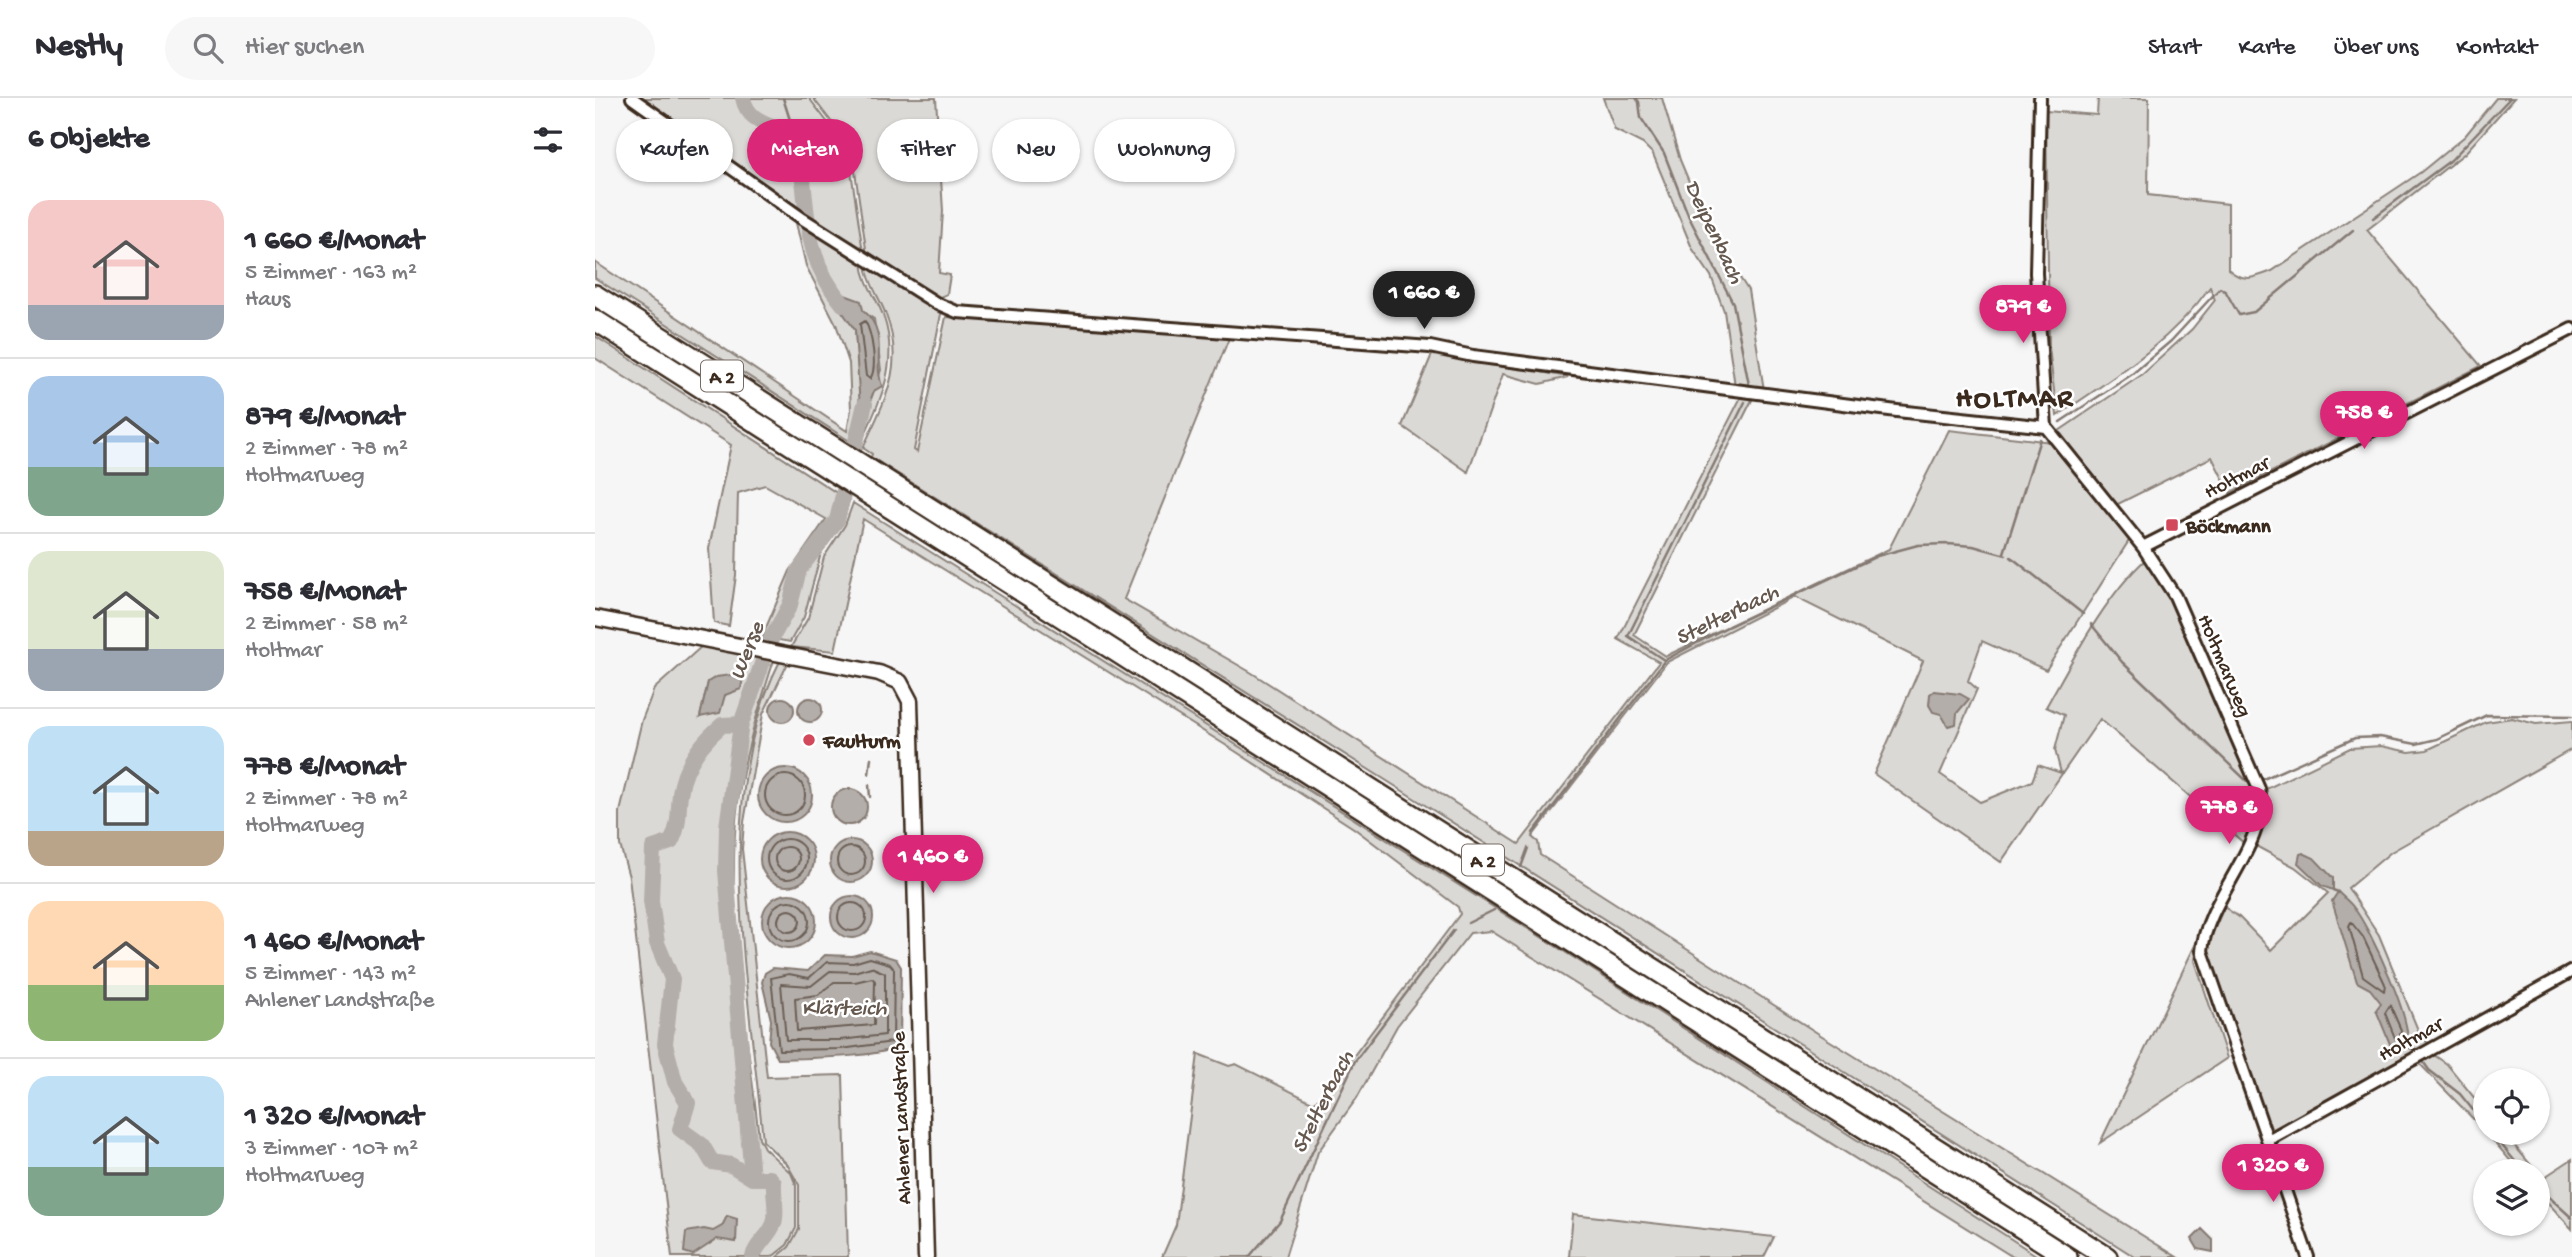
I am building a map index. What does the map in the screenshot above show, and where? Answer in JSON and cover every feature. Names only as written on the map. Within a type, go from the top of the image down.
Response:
[{"type":"highway","name":"A 2","points":[[595,295],[2107,1257]]},
{"type":"highway","name":"A 2","points":[[595,320],[2067,1257]]},
{"type":"street","points":[[632,98],[808,222],[936,303],[957,312],[1430,347],[1473,356],[1870,408],[2046,427],[2036,273],[2040,98]]},
{"type":"street","name":"Holtmar","points":[[2143,547],[2572,329]]},
{"type":"street","name":"Holtmarweg","points":[[2046,427],[2143,547],[2175,596],[2259,789],[2261,802],[2258,823],[2207,928],[2202,951],[2308,1257]]},
{"type":"street","name":"Ahlener Landstraße","points":[[595,618],[887,676],[900,682],[910,701],[926,1257]]},
{"type":"street","name":"Holtmar","points":[[2268,1140],[2572,971]]},
{"type":"shaded area","points":[[637,98],[809,98],[825,119],[747,119],[747,173],[733,163],[733,119],[668,119]]},
{"type":"shaded area","points":[[813,98],[936,98],[937,119],[877,119],[877,182],[941,182],[943,211],[939,273],[950,275],[947,294],[936,299],[867,256],[857,182],[863,182],[863,119],[829,119]]},
{"type":"shaded area","points":[[1603,98],[1662,98],[1680,160],[1710,232],[1748,290],[1764,390],[1735,386],[1724,311],[1711,276],[1692,248],[1653,154],[1643,144],[1615,130]]},
{"type":"shaded area","points":[[2098,98],[2149,98],[2148,195],[2228,204],[2228,269],[2239,276],[2249,278],[2272,271],[2421,172],[2465,136],[2496,98],[2514,98],[2465,153],[2367,230],[2481,366],[2230,493],[2212,457],[2116,505],[2059,431],[2143,374],[2192,329],[2215,300],[2210,287],[2159,342],[2057,416],[2049,347],[2046,111],[2097,115]]},
{"type":"shaded area","points":[[760,182],[853,182],[863,252]]},
{"type":"shaded area","points":[[796,223],[804,224],[862,263],[865,278],[884,318],[890,352],[885,385],[859,447],[595,278],[595,262],[847,431],[851,410],[849,363],[836,324],[806,266]],"holes":[[[831,290],[874,319],[881,370],[864,419],[858,417],[860,396],[855,330]]]},
{"type":"shaded area","points":[[866,265],[941,314],[914,450],[917,452],[946,317],[1229,338],[1124,599],[1252,673],[1519,844],[1659,662],[1618,639],[1741,397],[1753,398],[1634,635],[1666,656],[1889,549],[1949,430],[2052,442],[2130,539],[2046,670],[1982,641],[1968,681],[1977,689],[1940,774],[1980,802],[2032,781],[2038,765],[2061,773],[2055,750],[2064,715],[2046,707],[2103,609],[2146,559],[2171,595],[2255,790],[2257,817],[2245,844],[2100,719],[2001,862],[1874,774],[1923,661],[1795,597],[1667,662],[1532,837],[1538,842],[1540,855],[1819,1034],[2177,1257],[2135,1257],[1395,786],[871,457],[872,454],[863,448],[884,400],[893,368],[894,351],[886,315]]},
{"type":"shaded area","points":[[595,336],[849,501],[843,523],[821,553],[804,617],[790,642],[762,637],[790,571],[826,519],[765,485],[738,493],[736,575],[729,626],[714,623],[709,548],[731,445],[595,358]]},
{"type":"shaded area","points":[[1433,352],[1568,377],[1540,384],[1503,374],[1468,472],[1402,426]]},
{"type":"shaded area","points":[[853,503],[1576,959],[2039,1257],[2013,1257],[1491,931],[1470,933],[1397,1026],[1357,1098],[1318,1152],[1285,1257],[1162,1257],[1176,1225],[1198,1054],[1229,1066],[1236,1064],[1314,1103],[1337,1078],[1460,914],[1458,907],[1355,829],[863,519],[835,651],[791,647],[808,618],[824,557],[845,525]]},
{"type":"shaded area","points":[[702,646],[774,660],[742,779],[734,860],[736,939],[759,1138],[764,1148],[791,1173],[796,1185],[796,1228],[787,1245],[772,1257],[672,1257],[629,877],[620,845],[620,812],[642,720],[654,689]],"holes":[[[708,682],[736,691],[729,692],[700,717]]]},
{"type":"shaded area","points":[[781,659],[789,661],[763,714],[744,822],[742,849],[767,1077],[843,1075],[848,1257],[777,1257],[789,1247],[799,1229],[799,1185],[787,1164],[763,1141],[744,960],[740,833],[746,772],[759,714]]},
{"type":"shaded area","points":[[2512,718],[2536,724],[2572,721],[2572,749],[2391,852],[2348,888],[2379,935],[2420,1035],[2430,1045],[2271,1132],[2208,952],[2209,942],[2224,907],[2239,917],[2271,950],[2328,893],[2295,867],[2254,845],[2269,815],[2266,789],[2350,748],[2381,746],[2409,752],[2427,750],[2486,722]]},
{"type":"shaded area","points":[[2198,939],[2195,961],[2227,1058],[2100,1143]]},
{"type":"shaded area","points":[[2431,1053],[2447,1064],[2473,1096],[2473,1119],[2416,1060]]},
{"type":"shaded area","points":[[2497,1145],[2514,1145],[2526,1159],[2509,1159]]},
{"type":"shaded area","points":[[2572,1159],[2572,1229],[2550,1205],[2550,1173]]},
{"type":"shaded area","points":[[1573,1214],[1774,1237],[1764,1257],[1569,1257]]},
{"type":"water","points":[[831,290],[861,301],[863,310],[876,328],[882,386],[874,391],[861,424],[855,330],[832,297]]},
{"type":"water","points":[[739,674],[743,677],[741,689],[725,695],[720,713],[700,717],[708,682],[716,677]]},
{"type":"water","points":[[1934,691],[1960,694],[1969,699],[1957,713],[1956,724],[1948,726],[1941,714],[1933,712],[1929,705],[1930,694]]},
{"type":"water","points":[[782,698],[791,701],[794,710],[791,719],[782,722],[773,719],[770,710],[773,701]]},
{"type":"water","points":[[810,698],[819,701],[822,710],[819,719],[810,722],[801,719],[798,710],[801,701]]},
{"type":"water","points":[[785,768],[804,776],[812,795],[804,814],[785,822],[766,814],[758,795],[766,776]]},
{"type":"water","points":[[849,789],[862,794],[867,807],[862,820],[849,825],[836,820],[831,807],[836,794]]},
{"type":"water","points":[[792,832],[802,836],[810,844],[814,859],[810,874],[802,882],[782,886],[772,882],[764,874],[760,854],[764,844],[772,836]]},
{"type":"water","points":[[851,840],[866,846],[872,861],[866,876],[851,882],[836,876],[830,861],[836,846]]},
{"type":"water","points":[[2300,854],[2314,858],[2333,878],[2333,890],[2322,886],[2298,863]]},
{"type":"water","points":[[2338,892],[2361,919],[2380,954],[2398,998],[2407,1034],[2407,1046],[2399,1052],[2392,1049],[2376,1010],[2381,1003],[2370,989],[2357,982],[2332,901]]},
{"type":"water","points":[[789,894],[808,902],[816,921],[808,940],[789,948],[770,940],[762,921],[770,902]]},
{"type":"water","points":[[852,896],[867,902],[873,917],[867,932],[852,938],[837,932],[831,917],[837,902]]},
{"type":"water","name":"Klärteich","points":[[870,951],[896,959],[901,967],[900,1045],[878,1053],[861,1055],[778,1059],[769,1042],[771,1020],[762,982],[765,973],[773,968],[808,971],[825,955],[852,956]]},
{"type":"water","points":[[727,1216],[737,1219],[736,1242],[717,1239],[693,1255],[684,1252],[686,1232],[704,1229],[713,1231],[722,1226]]},
{"type":"water","points":[[2202,1229],[2213,1240],[2213,1252],[2198,1249],[2192,1239]]},
{"type":"waterway","name":"Werse","points":[[743,98],[752,115],[797,142],[812,246],[829,284],[843,304]]},
{"type":"waterway","points":[[783,98],[790,119]]},
{"type":"waterway","name":"Deipenbach","points":[[1636,98],[1641,118],[1664,153],[1689,217],[1733,303],[1749,385]]},
{"type":"waterway","points":[[2373,218],[2451,160],[2510,98]]},
{"type":"waterway","points":[[2060,422],[2131,375],[2171,341],[2220,288],[2226,292],[2239,315],[2254,312],[2353,230]]},
{"type":"waterway","name":"Deipenbach","points":[[1664,660],[1628,636],[1745,402]]},
{"type":"waterway","name":"Werse","points":[[753,1257],[774,1223],[776,1214],[774,1183],[770,1178],[752,1178],[726,871],[727,827],[741,724],[770,641],[790,605],[799,570],[837,520],[865,404]]},
{"type":"waterway","points":[[2004,553],[2040,439]]},
{"type":"waterway","name":"Stelterbach","points":[[1533,833],[1665,660],[1729,626],[1877,556],[1918,545],[1948,544],[1973,546],[2006,555]]},
{"type":"waterway","name":"Stelterbach","points":[[2011,557],[2083,614]]},
{"type":"waterway","name":"Stelterbach","points":[[2091,624],[2122,662],[2251,785]]},
{"type":"waterway","name":"Stelterbach","points":[[2261,780],[2355,738],[2380,737],[2416,744],[2437,739],[2487,715],[2572,716]]},
{"type":"waterway","points":[[741,724],[722,725],[707,739],[685,774],[674,836],[671,842],[653,848],[651,901],[657,943],[672,979],[665,1044],[675,1082],[688,1103],[680,1129],[702,1145],[712,1162],[731,1165],[752,1178]]},
{"type":"waterway","points":[[869,774],[871,758]]},
{"type":"waterway","points":[[869,785],[870,797]]},
{"type":"waterway","name":"Stelterbach","points":[[1521,867],[1528,848]]},
{"type":"waterway","points":[[2333,890],[2338,892]]},
{"type":"waterway","name":"Stelterbach","points":[[1468,923],[1494,910]]},
{"type":"waterway","name":"Stelterbach","points":[[1249,1257],[1280,1221],[1355,1061],[1454,930]]},
{"type":"waterway","points":[[2407,1046],[2415,1051]]},
{"type":"waterway","points":[[2422,1060],[2429,1070],[2460,1094],[2473,1110]]},
{"type":"waterway","points":[[2502,1145],[2513,1159]]},
{"type":"waterway","points":[[2550,1198],[2572,1218]]},
{"type":"place","name":"Böckmann","points":[[2172,525]]},
{"type":"place","name":"Faulturm","points":[[809,740]]},
{"type":"district","name":"HOLTMAR","points":[[2015,396]]}]
